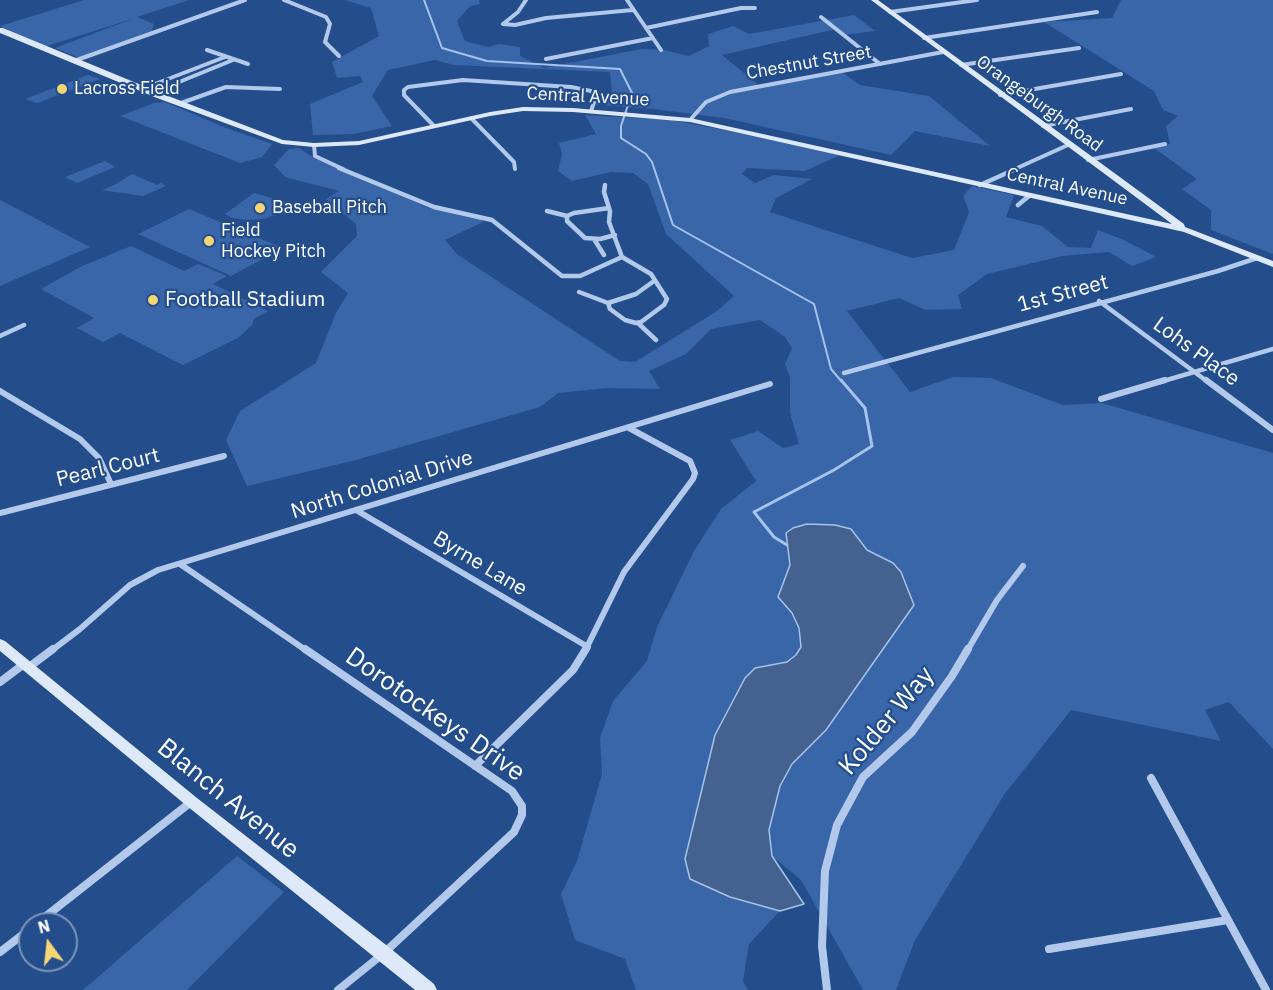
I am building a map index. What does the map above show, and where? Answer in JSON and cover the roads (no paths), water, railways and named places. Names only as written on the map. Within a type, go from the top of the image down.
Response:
[{"type":"street","points":[[74,61],[245,0]]},
{"type":"street","points":[[284,0],[326,17],[330,24],[325,42],[339,56]]},
{"type":"street","points":[[526,0],[518,12],[503,24],[515,25],[546,18]]},
{"type":"street","points":[[627,0],[661,50]]},
{"type":"street","name":"Orangeburgh Road","points":[[874,0],[1088,160],[1187,230]]},
{"type":"street","points":[[890,12],[977,0]]},
{"type":"street","points":[[646,28],[741,8],[755,8]]},
{"type":"street","points":[[518,12],[520,16],[527,18],[546,18],[633,10]]},
{"type":"street","points":[[924,38],[1097,12]]},
{"type":"street","points":[[821,17],[880,64]]},
{"type":"street","name":"Central Avenue","points":[[0,30],[270,139],[314,145],[374,141],[471,118],[523,109],[626,113],[690,120],[1187,230]]},
{"type":"street","points":[[546,59],[653,38]]},
{"type":"street","points":[[961,66],[1079,48]]},
{"type":"street","points":[[207,50],[248,64]]},
{"type":"street","name":"Chestnut Street","points":[[690,120],[706,102],[730,92],[943,52]]},
{"type":"street","points":[[142,89],[225,57]]},
{"type":"street","points":[[152,93],[233,60]]},
{"type":"street","points":[[191,70],[200,73]]},
{"type":"street","points":[[1000,95],[1121,74]]},
{"type":"street","points":[[434,126],[404,95],[408,87],[463,80],[571,87],[591,91],[596,96],[591,111]]},
{"type":"street","points":[[160,82],[169,86]]},
{"type":"street","points":[[181,104],[226,87],[280,89]]},
{"type":"street","points":[[1043,126],[1131,109]]},
{"type":"street","points":[[471,118],[514,162],[515,169]]},
{"type":"street","points":[[1088,160],[1165,144]]},
{"type":"street","points":[[314,145],[315,156],[333,165],[434,207],[492,220],[562,276],[580,276],[622,257]]},
{"type":"street","points":[[980,185],[1068,145]]},
{"type":"street","points":[[605,184],[604,192],[609,208],[609,222],[622,257],[645,269],[667,299],[664,305],[638,322]]},
{"type":"street","points":[[1018,205],[1029,196]]},
{"type":"street","points":[[547,211],[567,216],[609,208]]},
{"type":"street","points":[[567,216],[567,222],[576,233],[585,238],[594,239],[615,235]]},
{"type":"street","points":[[1187,230],[1273,264]]},
{"type":"street","points":[[594,239],[604,255]]},
{"type":"street","name":"1st Street","points":[[844,373],[877,362],[1218,271],[1257,258]]},
{"type":"street","points":[[579,292],[608,303],[636,294],[654,281]]},
{"type":"street","name":"Lohs Place","points":[[1099,302],[1273,430]]},
{"type":"street","points":[[608,303],[610,309],[625,320],[638,322],[656,340]]},
{"type":"street","points":[[0,336],[24,325]]},
{"type":"street","points":[[1101,399],[1273,349]]},
{"type":"street","name":"North Colonial Drive","points":[[0,682],[80,629],[130,585],[158,570],[770,384]]},
{"type":"street","points":[[0,391],[86,443],[99,458],[111,484]]},
{"type":"street","points":[[475,766],[573,670],[588,647],[624,572],[693,479],[694,467],[684,457],[628,428]]},
{"type":"street","name":"Pearl Court","points":[[0,513],[224,456]]},
{"type":"street","name":"Byrne Lane","points":[[356,510],[588,647]]},
{"type":"street","name":"Dorotockeys Drive","points":[[180,564],[512,791],[518,798],[522,815],[520,825],[514,832],[384,953]]},
{"type":"street","name":"Kolder Way","points":[[827,990],[822,946],[825,871],[837,825],[863,777],[912,732],[952,676],[997,600],[1023,566]]},
{"type":"street","name":"Blanch Avenue","points":[[0,644],[192,802],[428,990]]},
{"type":"street","points":[[1151,778],[1266,990]]},
{"type":"street","points":[[51,912],[192,802]]},
{"type":"street","points":[[1049,949],[1228,920]]},
{"type":"street","points":[[0,952],[18,938]]},
{"type":"street","points":[[338,990],[384,953]]},
{"type":"waterway","points":[[424,0],[442,48],[487,61],[620,69],[632,93],[621,126],[621,138],[646,154],[652,162],[673,225],[814,304],[831,369],[842,382]]},
{"type":"waterway","points":[[787,545],[774,537],[754,512],[834,470],[872,446],[865,408],[841,380]]},
{"type":"place","name":"Lacross Field","points":[[62,89]]},
{"type":"place","name":"Baseball Pitch","points":[[260,208]]},
{"type":"place","name":"Field Hockey Pitch","points":[[209,241]]},
{"type":"place","name":"Football Stadium","points":[[153,300]]}]
